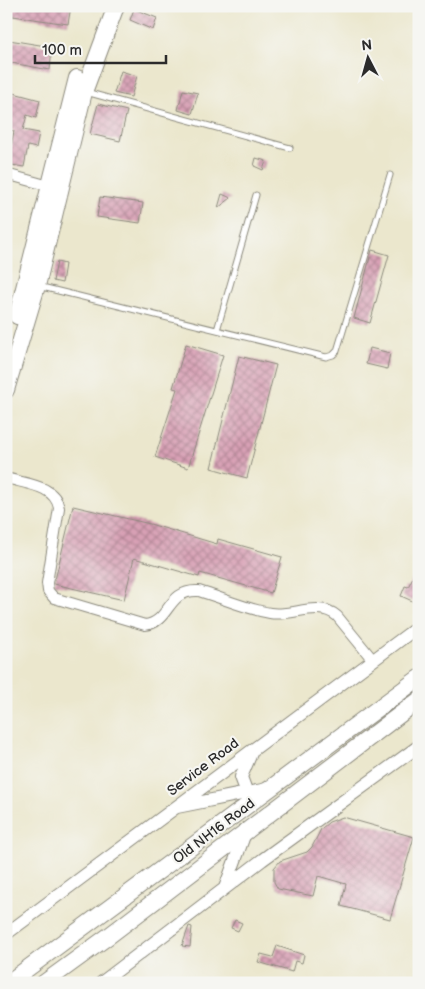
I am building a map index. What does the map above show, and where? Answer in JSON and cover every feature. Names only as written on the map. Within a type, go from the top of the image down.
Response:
[{"type":"main road","points":[[6,390],[54,187],[73,88],[104,6]]},
{"type":"main road","points":[[54,187],[84,92],[116,6]]},
{"type":"main road","points":[[6,354],[31,284]]},
{"type":"main road","name":"Old NH16 Road","points":[[8,983],[419,678]]},
{"type":"main road","name":"Old NH16 Road","points":[[44,983],[419,700]]},
{"type":"street","points":[[6,174],[54,187]]},
{"type":"street","points":[[6,478],[44,488],[53,494],[57,500],[59,508],[47,583],[54,598],[145,625],[152,624],[159,619],[179,595],[186,590],[199,591],[270,613],[320,608],[331,611],[337,616],[373,660]]},
{"type":"street","name":"Service Road","points":[[6,934],[419,626]]},
{"type":"street","points":[[101,983],[225,888],[419,746]]},
{"type":"street","points":[[247,794],[241,777],[253,748]]},
{"type":"street","points":[[174,808],[270,789]]},
{"type":"street","points":[[225,888],[246,830]]},
{"type":"lane","points":[[84,92],[290,148]]},
{"type":"lane","points":[[31,284],[326,357],[333,356],[337,351],[390,175]]},
{"type":"lane","points":[[217,330],[256,195]]},
{"type":"building","points":[[8,6],[71,6],[68,24],[6,15]]},
{"type":"building","points":[[134,9],[157,18],[153,30],[130,20]]},
{"type":"building","points":[[9,40],[52,47],[50,70],[6,62]]},
{"type":"building","points":[[121,71],[137,76],[131,97],[114,93]]},
{"type":"building","points":[[183,90],[198,93],[192,114],[178,110]]},
{"type":"building","points":[[10,92],[40,100],[36,118],[27,115],[23,130],[39,133],[36,148],[28,146],[24,167],[6,164],[8,145],[11,146],[14,131],[6,129],[9,111],[6,108]]},
{"type":"building","points":[[98,104],[127,111],[120,141],[90,134]]},
{"type":"building","points":[[256,158],[266,161],[263,170],[254,166]]},
{"type":"building","points":[[222,194],[231,198],[218,208]]},
{"type":"building","points":[[100,197],[143,203],[140,223],[97,217]]},
{"type":"building","points":[[372,250],[389,255],[370,323],[354,318]]},
{"type":"building","points":[[57,262],[65,264],[62,283],[53,281]]},
{"type":"building","points":[[186,344],[223,355],[188,468],[155,457],[177,389],[173,388]]},
{"type":"building","points":[[370,348],[390,353],[387,369],[366,364]]},
{"type":"building","points":[[239,356],[276,365],[247,478],[211,468]]},
{"type":"building","points":[[73,506],[150,524],[217,544],[218,539],[282,557],[271,593],[200,573],[199,577],[134,558],[124,600],[54,584]]},
{"type":"building","points":[[419,565],[419,604],[401,596],[405,586],[408,587]]},
{"type":"building","points":[[343,817],[414,837],[390,919],[341,906],[346,884],[318,876],[313,896],[278,889],[274,882],[274,868],[280,861],[307,852],[312,847],[321,829],[329,822]]},
{"type":"building","points":[[235,920],[242,923],[238,931],[231,928]]},
{"type":"building","points":[[189,926],[192,927],[190,947],[182,946]]},
{"type":"building","points":[[277,946],[304,955],[302,963],[295,961],[292,972],[258,962],[261,954],[273,957]]}]
